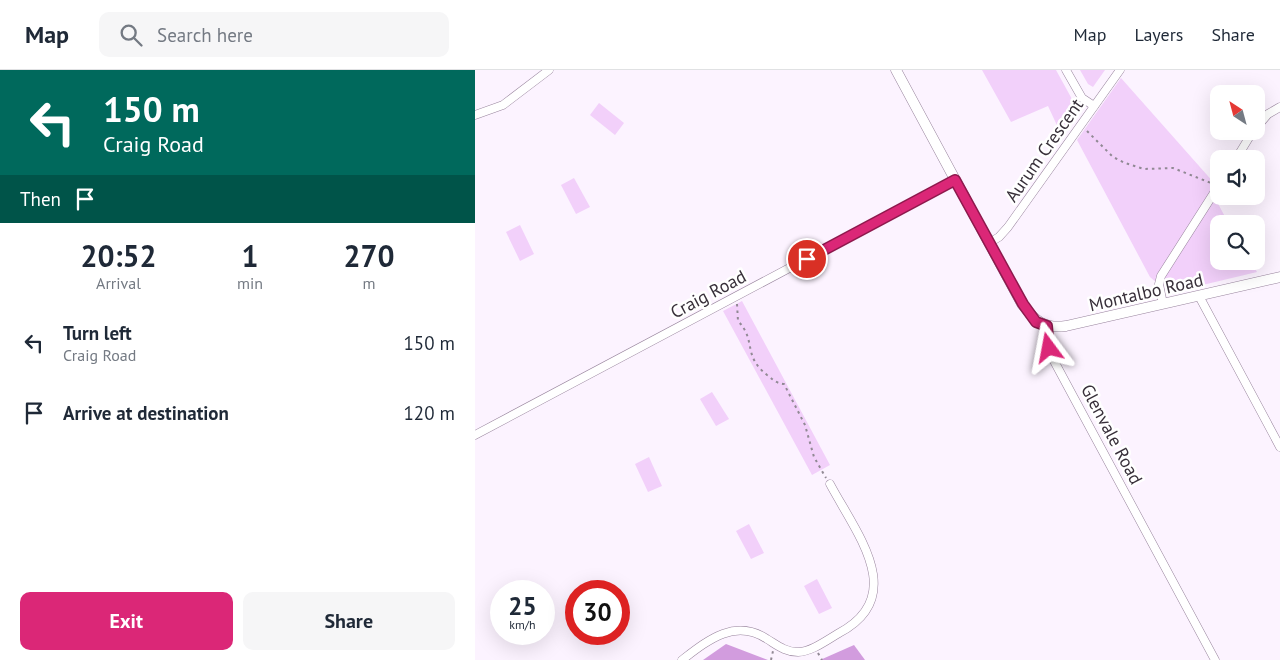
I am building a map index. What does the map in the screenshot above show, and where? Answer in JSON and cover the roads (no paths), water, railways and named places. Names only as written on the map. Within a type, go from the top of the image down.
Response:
[{"type":"street","points":[[475,115],[503,105],[549,70]]},
{"type":"street","points":[[896,70],[1023,304],[1036,322],[1047,326]]},
{"type":"street","points":[[1066,70],[1082,98],[1094,106]]},
{"type":"street","name":"Aurum Crescent","points":[[989,242],[999,237],[1008,227],[1120,70]]},
{"type":"street","points":[[1265,118],[1280,107]]},
{"type":"street","name":"Craig Road","points":[[475,434],[955,180]]},
{"type":"street","points":[[1163,304],[1159,284],[1161,276],[1210,199]]},
{"type":"street","name":"Montalbo Road","points":[[1047,326],[1065,326],[1280,277]]},
{"type":"street","points":[[1199,296],[1280,447]]},
{"type":"street","name":"Glenvale Road","points":[[1047,326],[1049,348],[1053,359],[1215,660]]},
{"type":"street","points":[[682,660],[714,636],[738,630],[757,633],[786,651],[802,652],[841,632],[864,616],[874,593],[874,571],[830,484]]}]
